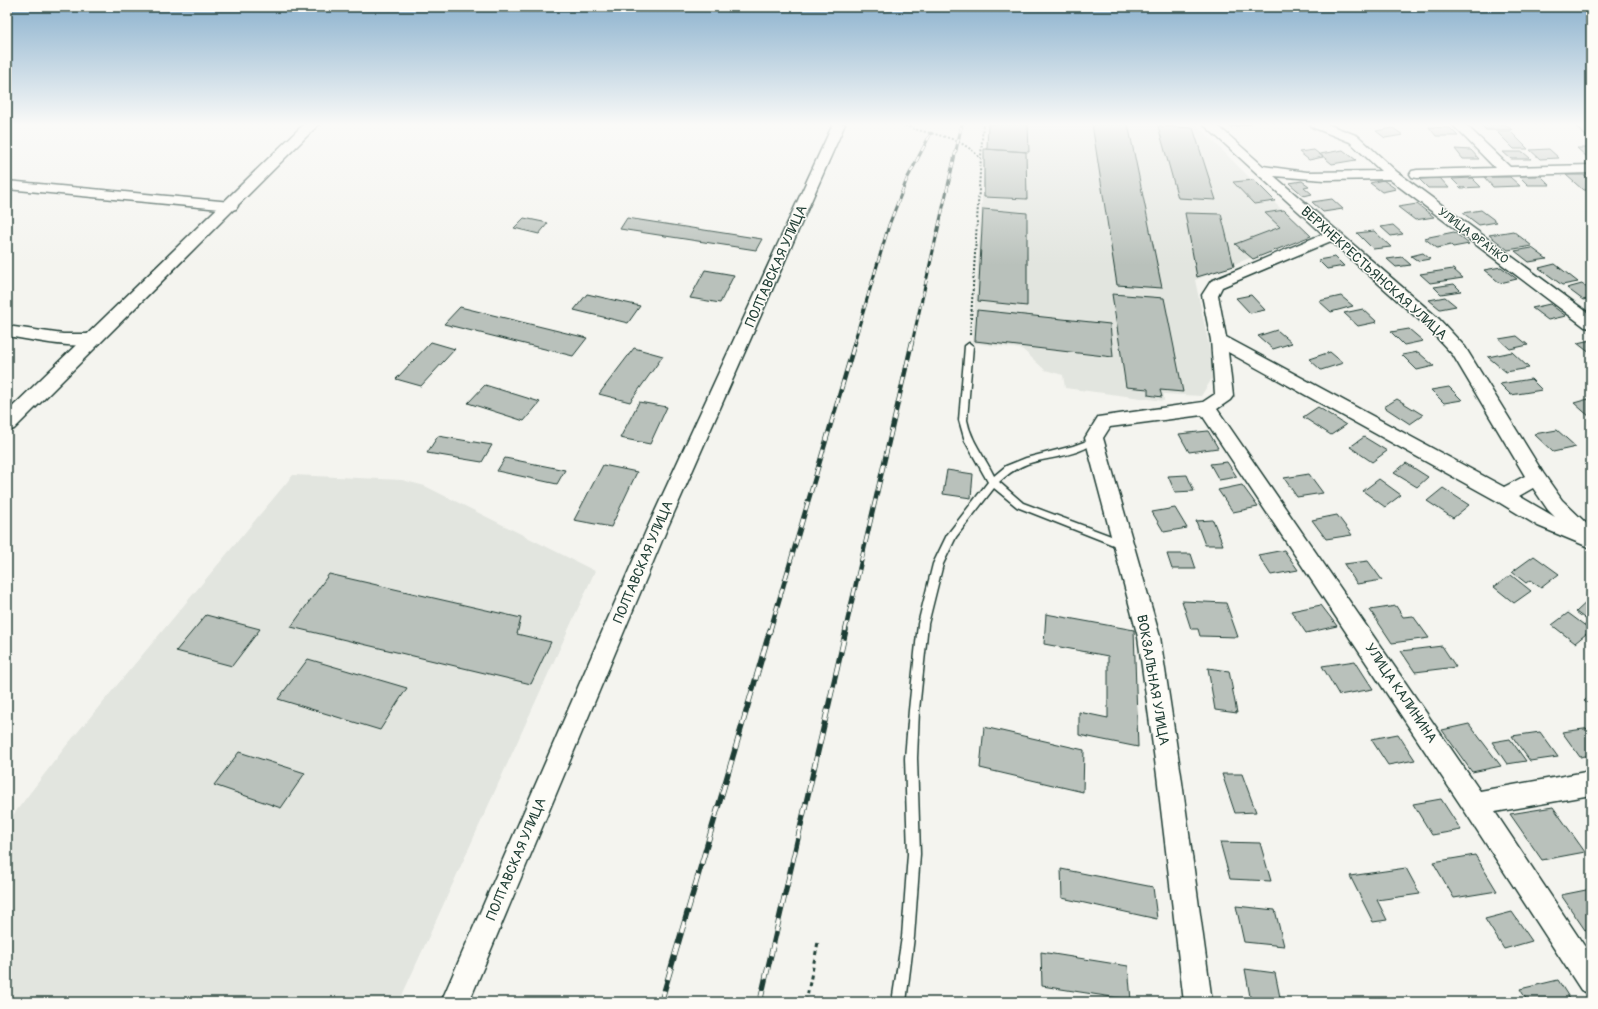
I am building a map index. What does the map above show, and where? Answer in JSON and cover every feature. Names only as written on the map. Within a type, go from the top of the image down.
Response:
[{"type":"main road","points":[[7,424],[265,171]]},
{"type":"street","name":"ПОЛТАВСКАЯ УЛИЦА","points":[[455,1002],[656,531],[818,171]]},
{"type":"street","name":"ВЕРХНЕКРЕСТЬЯНСКАЯ УЛИЦА","points":[[1260,171],[1433,323],[1459,351],[1536,478],[1555,505],[1589,539]]},
{"type":"street","points":[[1269,171],[1302,176],[1392,176]]},
{"type":"street","name":"УЛИЦА ФРАНКО","points":[[1387,171],[1591,323]]},
{"type":"street","points":[[1417,174],[1503,171]]},
{"type":"street","points":[[1278,187],[1290,178],[1302,176]]},
{"type":"street","points":[[7,185],[231,206]]},
{"type":"street","points":[[1094,438],[1104,421],[1207,408],[1224,396],[1219,340],[1210,295],[1216,284],[1333,235]]},
{"type":"street","points":[[7,331],[63,338],[94,339]]},
{"type":"street","name":"ВЕРХНЕКРЕСТЬЯНСКАЯ УЛИЦА","points":[[1219,340],[1504,496],[1545,521],[1589,539]]},
{"type":"street","name":"УЛИЦА КАЛИНИНА","points":[[1207,408],[1476,804],[1591,980]]},
{"type":"street","name":"ВОКЗАЛЬНАЯ УЛИЦА","points":[[1094,438],[1149,637],[1170,783],[1198,1002]]},
{"type":"street","points":[[1504,496],[1536,478]]},
{"type":"street","points":[[1476,804],[1591,783]]},
{"type":"lane","points":[[969,346],[963,420],[968,441],[986,468],[993,482],[1020,505],[1124,546]]},
{"type":"lane","points":[[899,1002],[908,937],[914,854],[911,758],[914,710],[923,624],[938,564],[952,535],[993,482],[1010,468],[1026,461],[1075,449],[1087,444],[1094,438]]},
{"type":"path","points":[[969,346],[979,171]]},
{"type":"path","points":[[806,1002],[818,942]]},
{"type":"shaded area","points":[[984,171],[1243,171],[1307,235],[1195,280],[1215,374],[1201,396],[1164,394],[1164,401],[1065,388],[1063,375],[1045,370],[1022,349],[972,343]]},
{"type":"shaded area","points":[[293,475],[402,480],[425,486],[595,571],[399,1002],[7,1002],[7,823],[66,746]]},
{"type":"building","points":[[984,171],[1026,171],[1027,199],[984,197]]},
{"type":"building","points":[[1099,171],[1138,171],[1162,288],[1117,285]]},
{"type":"building","points":[[1171,171],[1207,171],[1216,200],[1178,198]]},
{"type":"building","points":[[1566,175],[1584,175],[1591,180],[1591,190],[1583,190]]},
{"type":"building","points":[[1519,176],[1541,176],[1550,185],[1528,185]]},
{"type":"building","points":[[1484,177],[1510,177],[1520,186],[1493,187]]},
{"type":"building","points":[[1440,178],[1449,188],[1428,188],[1419,179]]},
{"type":"building","points":[[1472,178],[1481,187],[1461,188],[1452,179]]},
{"type":"building","points":[[1254,180],[1275,201],[1254,204],[1233,182]]},
{"type":"building","points":[[1383,180],[1396,189],[1382,192],[1370,183]]},
{"type":"building","points":[[1302,181],[1309,186],[1304,187],[1312,194],[1304,196],[1289,183]]},
{"type":"building","points":[[1332,199],[1343,209],[1323,212],[1312,202]]},
{"type":"building","points":[[1417,204],[1434,217],[1415,220],[1398,207]]},
{"type":"building","points":[[983,209],[1027,213],[1027,306],[978,301]]},
{"type":"building","points":[[1284,210],[1311,236],[1253,259],[1235,244],[1280,227],[1265,213]]},
{"type":"building","points":[[1481,210],[1497,222],[1479,225],[1463,213]]},
{"type":"building","points":[[1185,213],[1221,214],[1234,266],[1197,277]]},
{"type":"building","points":[[524,218],[548,223],[539,234],[514,228]]},
{"type":"building","points":[[627,218],[762,239],[756,250],[620,229]]},
{"type":"building","points":[[1393,225],[1403,234],[1391,236],[1381,227]]},
{"type":"building","points":[[1374,231],[1391,247],[1373,249],[1357,233]]},
{"type":"building","points":[[1513,231],[1532,246],[1508,250],[1489,235]]},
{"type":"building","points":[[1454,232],[1469,244],[1453,247],[1451,245],[1437,248],[1424,238]]},
{"type":"building","points":[[1532,248],[1547,259],[1529,262],[1515,251]]},
{"type":"building","points":[[1423,253],[1430,259],[1418,261],[1411,256]]},
{"type":"building","points":[[1335,257],[1344,266],[1327,269],[1318,260]]},
{"type":"building","points":[[1402,257],[1411,265],[1396,267],[1387,259]]},
{"type":"building","points":[[1555,264],[1578,282],[1562,285],[1539,268]]},
{"type":"building","points":[[1501,267],[1517,279],[1500,283],[1484,270]]},
{"type":"building","points":[[1453,269],[1463,278],[1430,283],[1420,274]]},
{"type":"building","points":[[705,270],[734,275],[720,303],[690,298]]},
{"type":"building","points":[[1454,284],[1461,291],[1441,294],[1434,287]]},
{"type":"building","points":[[1582,284],[1591,291],[1591,298],[1583,300],[1567,288]]},
{"type":"building","points":[[587,294],[640,306],[628,323],[574,310]]},
{"type":"building","points":[[1112,294],[1164,298],[1183,392],[1160,390],[1162,397],[1148,395],[1148,389],[1126,387]]},
{"type":"building","points":[[1251,295],[1265,310],[1250,313],[1236,298]]},
{"type":"building","points":[[1341,296],[1353,306],[1331,312],[1319,301]]},
{"type":"building","points":[[1445,297],[1456,306],[1440,309],[1429,300]]},
{"type":"building","points":[[1550,304],[1566,316],[1548,320],[1532,308]]},
{"type":"building","points":[[460,307],[587,338],[573,356],[444,324]]},
{"type":"building","points":[[1363,309],[1377,322],[1358,326],[1344,313]]},
{"type":"building","points":[[977,310],[1110,324],[1113,357],[975,341]]},
{"type":"building","points":[[1409,329],[1423,341],[1404,345],[1391,332]]},
{"type":"building","points":[[1277,330],[1292,343],[1273,349],[1258,336]]},
{"type":"building","points":[[1517,336],[1528,345],[1510,349],[1499,339]]},
{"type":"building","points":[[1591,340],[1591,354],[1577,343]]},
{"type":"building","points":[[431,342],[455,349],[421,386],[396,379]]},
{"type":"building","points":[[634,348],[663,356],[630,402],[599,394]]},
{"type":"building","points":[[1330,352],[1343,363],[1321,370],[1309,359]]},
{"type":"building","points":[[1418,352],[1434,366],[1417,370],[1402,355]]},
{"type":"building","points":[[1512,352],[1529,368],[1506,372],[1488,357]]},
{"type":"building","points":[[1531,379],[1542,390],[1511,395],[1500,384]]},
{"type":"building","points":[[485,385],[540,402],[524,421],[468,403]]},
{"type":"building","points":[[1449,387],[1462,400],[1444,403],[1431,390]]},
{"type":"building","points":[[1397,399],[1423,415],[1410,424],[1384,407]]},
{"type":"building","points":[[1588,399],[1591,402],[1590,417],[1574,403]]},
{"type":"building","points":[[639,402],[667,407],[650,444],[620,438]]},
{"type":"building","points":[[1318,407],[1346,425],[1331,435],[1303,417]]},
{"type":"building","points":[[1557,430],[1576,447],[1553,452],[1534,434]]},
{"type":"building","points":[[1208,431],[1218,448],[1189,452],[1179,434]]},
{"type":"building","points":[[438,436],[492,445],[482,462],[427,453]]},
{"type":"building","points":[[1364,437],[1387,451],[1372,462],[1350,447]]},
{"type":"building","points":[[505,458],[565,470],[557,484],[497,471]]},
{"type":"building","points":[[1227,462],[1237,477],[1219,480],[1210,464]]},
{"type":"building","points":[[1406,463],[1428,477],[1417,487],[1394,473]]},
{"type":"building","points":[[603,465],[637,472],[611,527],[574,520]]},
{"type":"building","points":[[947,470],[973,474],[971,498],[943,494]]},
{"type":"building","points":[[1309,474],[1323,493],[1297,497],[1284,478]]},
{"type":"building","points":[[1187,475],[1194,491],[1175,492],[1168,476]]},
{"type":"building","points":[[1379,479],[1401,495],[1385,507],[1363,491]]},
{"type":"building","points":[[1242,485],[1258,507],[1233,512],[1218,490]]},
{"type":"building","points":[[1443,488],[1469,505],[1453,518],[1427,501]]},
{"type":"building","points":[[1175,508],[1187,528],[1164,532],[1152,512]]},
{"type":"building","points":[[1337,515],[1352,535],[1326,539],[1312,520]]},
{"type":"building","points":[[1213,520],[1223,545],[1205,545],[1196,521]]},
{"type":"building","points":[[1284,550],[1298,570],[1271,575],[1258,555]]},
{"type":"building","points":[[1167,554],[1191,554],[1196,569],[1172,569]]},
{"type":"building","points":[[1534,556],[1559,574],[1541,588],[1530,580],[1526,583],[1512,572]]},
{"type":"building","points":[[1368,561],[1382,580],[1357,584],[1344,564]]},
{"type":"building","points":[[329,574],[521,618],[517,634],[551,642],[531,684],[291,627]]},
{"type":"building","points":[[1511,575],[1531,591],[1514,603],[1494,587]]},
{"type":"building","points":[[1591,598],[1591,623],[1576,612]]},
{"type":"building","points":[[1182,601],[1226,603],[1238,637],[1200,636],[1198,629],[1191,629]]},
{"type":"building","points":[[1321,605],[1337,626],[1306,633],[1291,611]]},
{"type":"building","points":[[1396,606],[1403,617],[1413,616],[1429,638],[1392,643],[1370,610]]},
{"type":"building","points":[[1568,613],[1591,630],[1575,643],[1552,625]]},
{"type":"building","points":[[1046,614],[1134,630],[1138,747],[1079,735],[1079,712],[1108,718],[1108,656],[1044,644]]},
{"type":"building","points":[[206,615],[260,629],[232,666],[176,651]]},
{"type":"building","points":[[1442,646],[1456,667],[1415,672],[1401,651]]},
{"type":"building","points":[[308,659],[407,688],[380,730],[278,699]]},
{"type":"building","points":[[1355,661],[1373,689],[1339,695],[1322,666]]},
{"type":"building","points":[[1208,668],[1229,671],[1237,713],[1215,710]]},
{"type":"building","points":[[1591,695],[1591,706],[1584,701]]},
{"type":"building","points":[[1469,724],[1501,766],[1472,772],[1442,730]]},
{"type":"building","points":[[984,727],[1084,750],[1083,792],[980,768]]},
{"type":"building","points":[[1591,728],[1591,755],[1580,757],[1562,732]]},
{"type":"building","points":[[1540,732],[1558,757],[1530,761],[1512,736]]},
{"type":"building","points":[[1398,734],[1415,760],[1388,765],[1371,739]]},
{"type":"building","points":[[1510,739],[1526,761],[1507,764],[1492,742]]},
{"type":"building","points":[[239,752],[305,773],[281,808],[214,785]]},
{"type":"building","points":[[1222,774],[1242,774],[1256,812],[1235,813]]},
{"type":"building","points":[[1441,799],[1461,830],[1432,835],[1413,804]]},
{"type":"building","points":[[1553,807],[1585,852],[1542,860],[1510,814]]},
{"type":"building","points":[[1220,842],[1260,843],[1271,881],[1230,879]]},
{"type":"building","points":[[1475,855],[1497,891],[1454,898],[1433,862]]},
{"type":"building","points":[[1406,868],[1420,894],[1377,900],[1387,920],[1373,922],[1350,876]]},
{"type":"building","points":[[1061,869],[1153,887],[1157,919],[1062,898]]},
{"type":"building","points":[[1591,889],[1591,928],[1585,930],[1561,895]]},
{"type":"building","points":[[1236,906],[1275,910],[1284,946],[1244,942]]},
{"type":"building","points":[[1512,912],[1532,941],[1504,949],[1485,919]]},
{"type":"building","points":[[1041,952],[1128,966],[1131,1000],[1042,986]]},
{"type":"building","points":[[1245,969],[1275,973],[1281,1002],[1251,1002]]},
{"type":"building","points":[[1558,980],[1572,1002],[1528,1002],[1520,989]]},
{"type":"railway","points":[[854,343],[889,225],[911,171]]},
{"type":"railway","points":[[912,343],[951,171]]},
{"type":"railway","points":[[770,631],[855,342]]},
{"type":"railway","points":[[845,631],[912,342]]},
{"type":"railway","points":[[661,1002],[770,630]]},
{"type":"railway","points":[[760,1002],[846,630]]}]
